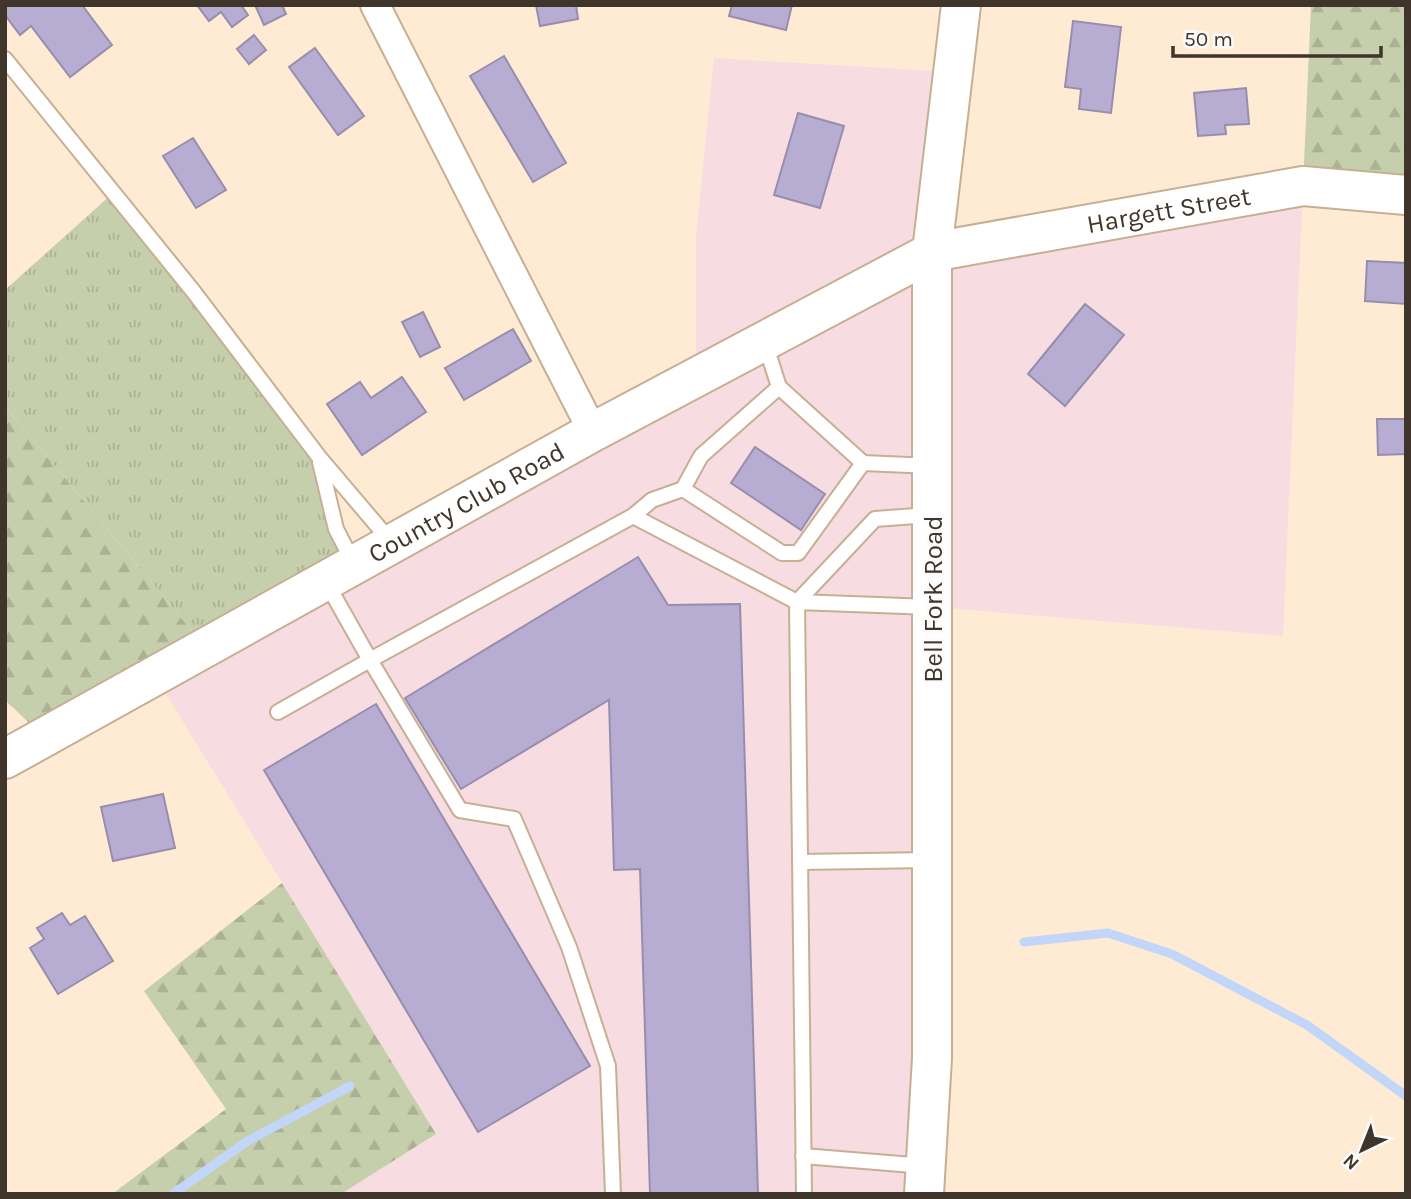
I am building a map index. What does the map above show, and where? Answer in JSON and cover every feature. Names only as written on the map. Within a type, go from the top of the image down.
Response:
[{"type":"main road","name":"Bell Fork Road","points":[[925,1180],[932,1058],[932,252],[961,5]]},
{"type":"main road","name":"Hargett Street","points":[[932,252],[1303,186],[1406,195]]},
{"type":"main road","name":"Country Club Road","points":[[5,760],[593,432],[932,252]]},
{"type":"street","points":[[376,5],[593,432]]},
{"type":"lane","points":[[5,59],[193,291],[319,457],[393,544]]},
{"type":"lane","points":[[764,341],[779,387],[863,463],[933,466]]},
{"type":"lane","points":[[278,712],[633,516],[652,500],[683,489],[701,456],[779,387]]},
{"type":"lane","points":[[319,457],[336,529],[340,573],[370,660],[460,810],[514,819],[569,947],[608,1066],[613,1194]]},
{"type":"lane","points":[[683,489],[782,553],[797,553],[863,463]]},
{"type":"lane","points":[[804,1194],[797,603],[875,519],[933,515]]},
{"type":"lane","points":[[633,516],[797,603],[932,607]]},
{"type":"lane","points":[[800,862],[932,860]]},
{"type":"lane","points":[[803,1156],[925,1180]]},
{"type":"shaded area","points":[[714,58],[953,72],[932,251],[1303,186],[1283,636],[933,607],[924,1194],[341,1194],[436,1134],[155,676],[696,377],[696,237]]},
{"type":"green space","points":[[1311,5],[1406,5],[1406,195],[1303,186]]},
{"type":"green space","points":[[113,193],[319,457],[354,565],[206,648],[5,406],[5,290]]},
{"type":"green space","points":[[5,406],[206,648],[45,738],[5,700]]},
{"type":"green space","points":[[282,883],[436,1134],[341,1194],[112,1194],[226,1109],[144,991]]},
{"type":"building","points":[[5,5],[82,5],[112,45],[70,77],[31,26],[20,35],[5,15]]},
{"type":"building","points":[[197,5],[241,5],[248,15],[232,27],[221,12],[209,21]]},
{"type":"building","points":[[255,5],[282,5],[286,14],[264,25]]},
{"type":"building","points":[[536,5],[576,5],[578,19],[540,26]]},
{"type":"building","points":[[732,5],[792,5],[786,30],[729,16]]},
{"type":"building","points":[[1073,21],[1121,27],[1111,113],[1079,109],[1081,89],[1065,87]]},
{"type":"building","points":[[254,35],[266,50],[249,64],[237,49]]},
{"type":"building","points":[[315,48],[364,116],[338,135],[289,67]]},
{"type":"building","points":[[504,56],[566,163],[533,182],[470,76]]},
{"type":"building","points":[[1246,88],[1249,124],[1225,125],[1226,134],[1198,136],[1194,93]]},
{"type":"building","points":[[798,113],[844,126],[820,208],[774,195]]},
{"type":"building","points":[[193,138],[226,190],[196,208],[163,156]]},
{"type":"building","points":[[1367,261],[1406,263],[1406,304],[1365,301]]},
{"type":"building","points":[[1085,304],[1124,335],[1065,406],[1028,374]]},
{"type":"building","points":[[423,312],[440,347],[420,357],[402,322]]},
{"type":"building","points":[[513,329],[531,361],[464,400],[445,368]]},
{"type":"building","points":[[402,377],[426,412],[362,455],[327,404],[360,382],[371,398]]},
{"type":"building","points":[[1377,419],[1406,419],[1406,454],[1378,455]]},
{"type":"building","points":[[755,447],[825,494],[801,530],[731,483]]},
{"type":"building","points":[[638,557],[668,605],[740,604],[758,1194],[650,1194],[640,869],[614,870],[609,700],[461,789],[405,698]]},
{"type":"building","points":[[376,704],[590,1066],[478,1132],[264,770]]},
{"type":"building","points":[[163,794],[175,848],[113,861],[101,807]]},
{"type":"building","points":[[62,913],[70,925],[85,916],[113,961],[58,994],[30,948],[44,939],[37,928]]},
{"type":"waterway","points":[[1024,942],[1108,933],[1172,954],[1307,1025],[1406,1096]]},
{"type":"waterway","points":[[173,1194],[246,1142],[350,1086]]}]
